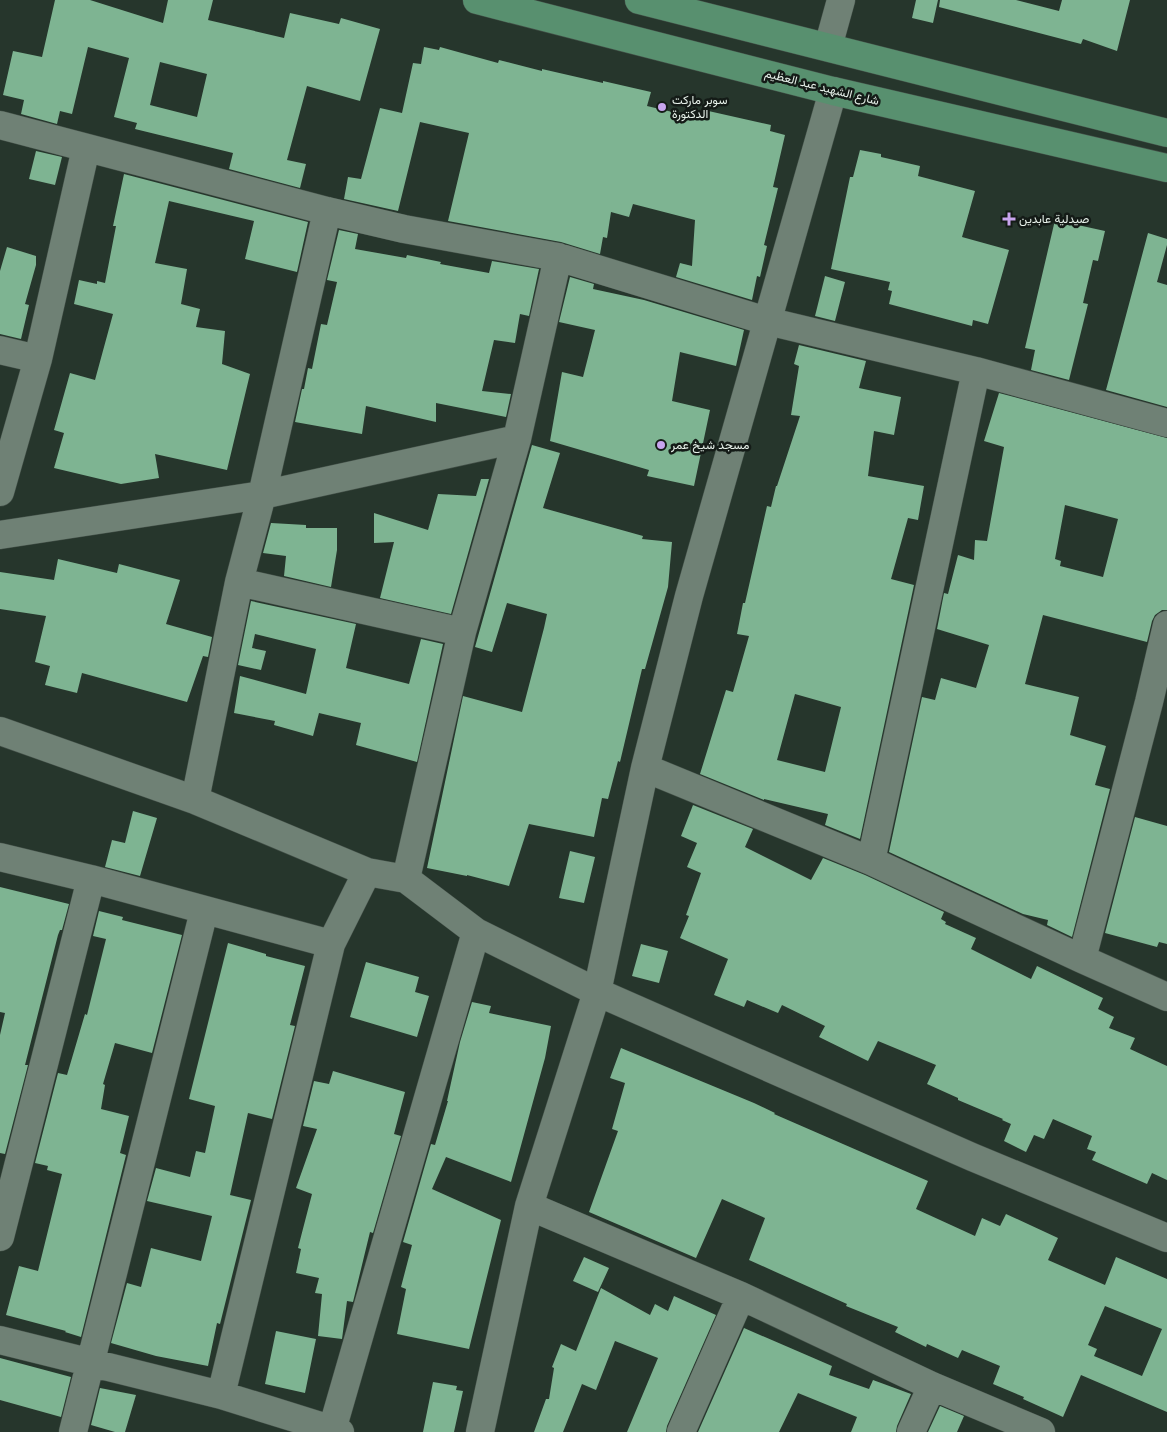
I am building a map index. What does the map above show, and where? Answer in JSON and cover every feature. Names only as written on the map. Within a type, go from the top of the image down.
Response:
[{"type":"main road","name":"شارع الشهيد عبد العظيم","points":[[478,0],[833,90],[1167,168]]},
{"type":"main road","points":[[639,0],[1167,133]]},
{"type":"street","points":[[828,47],[841,0]]},
{"type":"street","points":[[480,1432],[529,1206],[598,992],[644,768],[689,596],[833,90]]},
{"type":"street","points":[[0,125],[327,211],[404,229],[558,257],[767,321],[976,371],[1167,423]]},
{"type":"street","points":[[0,492],[38,359],[86,148]]},
{"type":"street","points":[[195,800],[239,582],[262,495],[327,211]]},
{"type":"street","points":[[406,879],[462,632],[517,439],[558,257]]},
{"type":"street","points":[[0,350],[38,359]]},
{"type":"street","points":[[871,861],[976,371]]},
{"type":"street","points":[[0,536],[262,495],[517,439]]},
{"type":"street","points":[[239,582],[462,632]]},
{"type":"street","points":[[1082,959],[1149,702],[1167,625]]},
{"type":"street","points":[[0,731],[195,800],[367,872],[406,879],[476,932],[598,992],[972,1157],[1167,1238]]},
{"type":"street","points":[[644,768],[871,861],[1167,997]]},
{"type":"street","points":[[0,857],[91,879],[331,944]]},
{"type":"street","points":[[221,1395],[331,944],[367,872]]},
{"type":"street","points":[[0,1238],[91,879]]},
{"type":"street","points":[[73,1432],[204,910]]},
{"type":"street","points":[[0,1340],[221,1395],[336,1431],[476,932]]},
{"type":"street","points":[[529,1206],[740,1296],[932,1386],[1041,1432]]},
{"type":"street","points":[[680,1432],[740,1296]]},
{"type":"street","points":[[912,1432],[932,1386]]},
{"type":"building","points":[[55,0],[90,0],[163,23],[168,0],[213,0],[208,20],[284,38],[290,13],[339,24],[341,18],[380,29],[360,101],[307,86],[287,160],[306,164],[300,188],[229,169],[233,153],[135,129],[137,123],[114,117],[129,58],[88,47],[72,114],[60,111],[57,124],[21,114],[24,100],[3,95],[13,51],[42,57]],"holes":[[[160,62],[207,74],[197,117],[150,105]]]},
{"type":"building","points":[[916,0],[938,0],[933,23],[912,18]]},
{"type":"building","points":[[940,0],[1016,0],[1059,11],[1062,0],[1130,0],[1117,51],[1083,39],[1081,44],[939,7]]},
{"type":"building","points":[[424,47],[439,50],[440,47],[498,63],[499,60],[542,71],[542,69],[651,92],[647,106],[702,119],[704,110],[771,125],[770,131],[785,135],[773,187],[778,188],[764,245],[767,246],[760,277],[757,276],[752,300],[676,277],[680,263],[692,266],[695,220],[633,204],[629,217],[611,212],[607,238],[603,237],[600,254],[561,242],[448,221],[469,133],[420,122],[398,211],[344,199],[348,177],[361,179],[380,108],[402,113],[413,63],[421,64]]},
{"type":"building","points":[[860,150],[881,154],[881,157],[920,166],[918,176],[975,191],[962,237],[1009,250],[988,324],[973,320],[972,326],[889,304],[892,291],[888,290],[890,282],[831,269],[850,177],[853,177]]},
{"type":"building","points":[[36,151],[62,157],[55,185],[29,179]]},
{"type":"building","points":[[124,174],[308,222],[297,272],[245,259],[254,221],[169,201],[155,263],[187,269],[181,304],[200,309],[196,327],[225,331],[222,364],[250,374],[227,470],[155,454],[159,478],[121,484],[54,468],[64,433],[54,430],[70,373],[95,380],[113,314],[74,304],[79,280],[97,284],[97,281],[105,283],[116,226],[113,226]]},
{"type":"building","points":[[1055,220],[1105,231],[1098,261],[1093,260],[1083,303],[1088,304],[1069,380],[1031,370],[1035,350],[1025,348]]},
{"type":"building","points":[[339,230],[358,234],[355,249],[406,258],[407,255],[441,262],[440,264],[489,273],[492,261],[539,269],[529,316],[520,314],[515,343],[494,340],[482,391],[511,394],[506,417],[436,403],[436,422],[366,406],[362,434],[295,422],[308,368],[312,369],[321,324],[327,325],[337,282],[327,280]]},
{"type":"building","points":[[1148,233],[1167,239],[1157,282],[1167,285],[1167,407],[1106,390]]},
{"type":"building","points":[[7,247],[36,256],[36,265],[25,304],[29,305],[21,339],[0,334],[0,271]]},
{"type":"building","points":[[825,276],[845,282],[835,321],[815,316]]},
{"type":"building","points":[[570,277],[594,284],[593,289],[644,300],[744,330],[736,366],[680,352],[672,401],[710,410],[694,486],[647,476],[649,470],[550,441],[562,372],[583,377],[595,330],[559,322]]},
{"type":"building","points":[[799,345],[866,361],[859,388],[901,397],[894,435],[874,431],[868,476],[924,486],[918,520],[908,518],[891,579],[914,585],[860,839],[825,825],[828,814],[764,800],[700,774],[726,690],[733,692],[749,636],[737,634],[743,603],[745,603],[767,506],[771,507],[776,486],[800,416],[791,415],[799,366],[794,364]],"holes":[[[795,694],[841,707],[825,772],[777,760]]]},
{"type":"building","points":[[999,393],[1167,438],[1167,610],[1162,610],[1155,615],[1147,642],[1043,615],[1025,684],[1079,697],[1070,735],[1106,746],[1095,785],[1110,789],[1072,937],[1047,925],[1048,920],[1023,914],[889,852],[922,697],[935,700],[941,678],[976,688],[989,645],[937,629],[944,593],[948,594],[958,555],[974,560],[975,540],[987,541],[1004,447],[984,441]],"holes":[[[1065,505],[1118,519],[1103,577],[1060,566],[1061,561],[1055,559]]]},
{"type":"building","points":[[532,445],[560,453],[543,508],[643,536],[642,539],[672,542],[668,587],[645,669],[642,669],[620,762],[618,761],[608,799],[602,798],[594,837],[529,824],[509,886],[467,875],[427,868],[463,696],[522,712],[544,628],[547,614],[507,603],[492,652],[475,647]]},
{"type":"building","points":[[481,479],[489,479],[451,614],[380,598],[394,542],[374,543],[374,513],[428,530],[438,494],[476,496]]},
{"type":"building","points":[[271,523],[306,525],[306,528],[337,528],[337,550],[331,587],[284,576],[286,556],[263,553]]},
{"type":"building","points":[[58,559],[117,573],[119,564],[180,580],[166,624],[212,637],[208,657],[203,656],[187,702],[82,673],[77,693],[45,685],[50,666],[35,662],[46,616],[0,609],[0,572],[54,580]]},
{"type":"building","points":[[251,601],[356,624],[346,668],[409,684],[421,639],[443,644],[417,762],[356,745],[361,723],[319,713],[313,736],[274,725],[275,721],[234,713],[240,676],[306,694],[316,649],[255,634],[252,648],[266,651],[261,670],[238,665]]},
{"type":"building","points":[[693,805],[753,829],[745,847],[811,880],[823,858],[865,875],[944,912],[941,919],[946,922],[945,924],[976,938],[971,949],[1031,979],[1037,966],[1103,998],[1098,1009],[1114,1017],[1109,1028],[1135,1038],[1130,1049],[1167,1066],[1167,1180],[1152,1173],[1147,1184],[1092,1160],[1096,1152],[1087,1149],[1092,1136],[1053,1119],[1044,1139],[1034,1135],[1026,1152],[1004,1141],[1011,1124],[927,1084],[936,1065],[878,1041],[868,1061],[819,1037],[825,1026],[782,1005],[778,1013],[747,1000],[744,1007],[714,995],[728,959],[680,938],[689,916],[686,915],[701,873],[687,867],[697,843],[681,836]]},
{"type":"building","points":[[133,811],[157,818],[140,876],[105,867],[112,840],[125,843]]},
{"type":"building","points":[[1135,817],[1167,826],[1167,944],[1159,942],[1157,947],[1105,933]]},
{"type":"building","points":[[570,851],[595,857],[584,903],[559,898]]},
{"type":"building","points":[[0,887],[69,904],[62,930],[60,930],[58,935],[5,1154],[0,1153],[0,1035],[5,1013],[0,1012]]},
{"type":"building","points":[[99,911],[123,917],[122,920],[182,935],[152,1053],[115,1043],[103,1084],[105,1085],[101,1109],[129,1116],[120,1153],[126,1155],[81,1337],[66,1331],[6,1315],[19,1266],[38,1271],[62,1174],[47,1170],[48,1166],[35,1163],[58,1073],[67,1075],[85,1014],[87,1015],[106,939],[93,936]]},
{"type":"building","points":[[228,943],[266,954],[266,956],[305,966],[290,1025],[295,1026],[272,1119],[248,1113],[230,1195],[251,1200],[220,1324],[217,1323],[208,1366],[156,1356],[111,1343],[127,1283],[141,1287],[151,1248],[201,1261],[212,1216],[147,1201],[156,1168],[190,1177],[196,1151],[205,1153],[215,1106],[189,1099]]},
{"type":"building","points":[[641,944],[668,951],[659,983],[632,976]]},
{"type":"building","points":[[366,962],[419,977],[415,992],[429,996],[417,1037],[350,1017]]},
{"type":"building","points":[[472,1002],[491,1006],[489,1013],[551,1026],[545,1058],[511,1182],[446,1157],[432,1189],[501,1220],[469,1349],[397,1334],[406,1289],[401,1287],[412,1245],[403,1242],[431,1144],[435,1145],[448,1101],[460,1042]]},
{"type":"building","points":[[621,1048],[754,1103],[774,1114],[928,1181],[916,1209],[975,1236],[982,1218],[1000,1226],[1006,1214],[1058,1238],[1048,1260],[1105,1285],[1116,1257],[1167,1279],[1167,1412],[1081,1375],[1063,1417],[1023,1399],[1024,1397],[993,1384],[1000,1366],[962,1350],[958,1358],[927,1344],[926,1347],[895,1332],[898,1327],[846,1306],[847,1304],[749,1260],[765,1218],[722,1199],[696,1258],[589,1212],[618,1131],[612,1129],[625,1083],[610,1078]],"holes":[[[1105,1306],[1162,1329],[1142,1376],[1094,1356],[1097,1349],[1088,1345]]]},
{"type":"building","points":[[333,1071],[405,1092],[394,1134],[401,1136],[373,1233],[370,1232],[353,1302],[347,1301],[342,1339],[318,1336],[322,1294],[315,1293],[319,1278],[296,1273],[301,1249],[298,1248],[312,1194],[296,1188],[317,1129],[303,1126],[314,1081],[329,1084]]},
{"type":"building","points":[[584,1257],[609,1268],[598,1292],[573,1281]]},
{"type":"building","points":[[601,1288],[650,1315],[655,1304],[668,1311],[674,1296],[716,1315],[666,1432],[627,1432],[658,1358],[615,1341],[596,1390],[582,1384],[563,1432],[534,1432],[546,1399],[549,1399],[554,1368],[552,1367],[561,1344],[576,1351]]},
{"type":"building","points":[[744,1328],[832,1366],[829,1375],[869,1389],[873,1380],[911,1394],[896,1432],[851,1432],[857,1417],[798,1393],[779,1432],[698,1432]]},
{"type":"building","points":[[276,1331],[316,1339],[305,1393],[265,1384]]},
{"type":"building","points":[[0,1358],[71,1377],[61,1417],[0,1400]]},
{"type":"building","points":[[433,1382],[457,1386],[456,1390],[463,1391],[454,1432],[423,1432]]},
{"type":"building","points":[[100,1388],[136,1395],[125,1432],[115,1432],[91,1425]]},
{"type":"building","points":[[940,1406],[964,1416],[957,1432],[928,1432]]},
{"type":"place","name":"سوبر ماركت الدكتورة","points":[[662,107]]},
{"type":"place","name":"صيدلية عابدين","points":[[1009,219]]},
{"type":"place","name":"مسجد شيخ عمر","points":[[661,445]]}]
